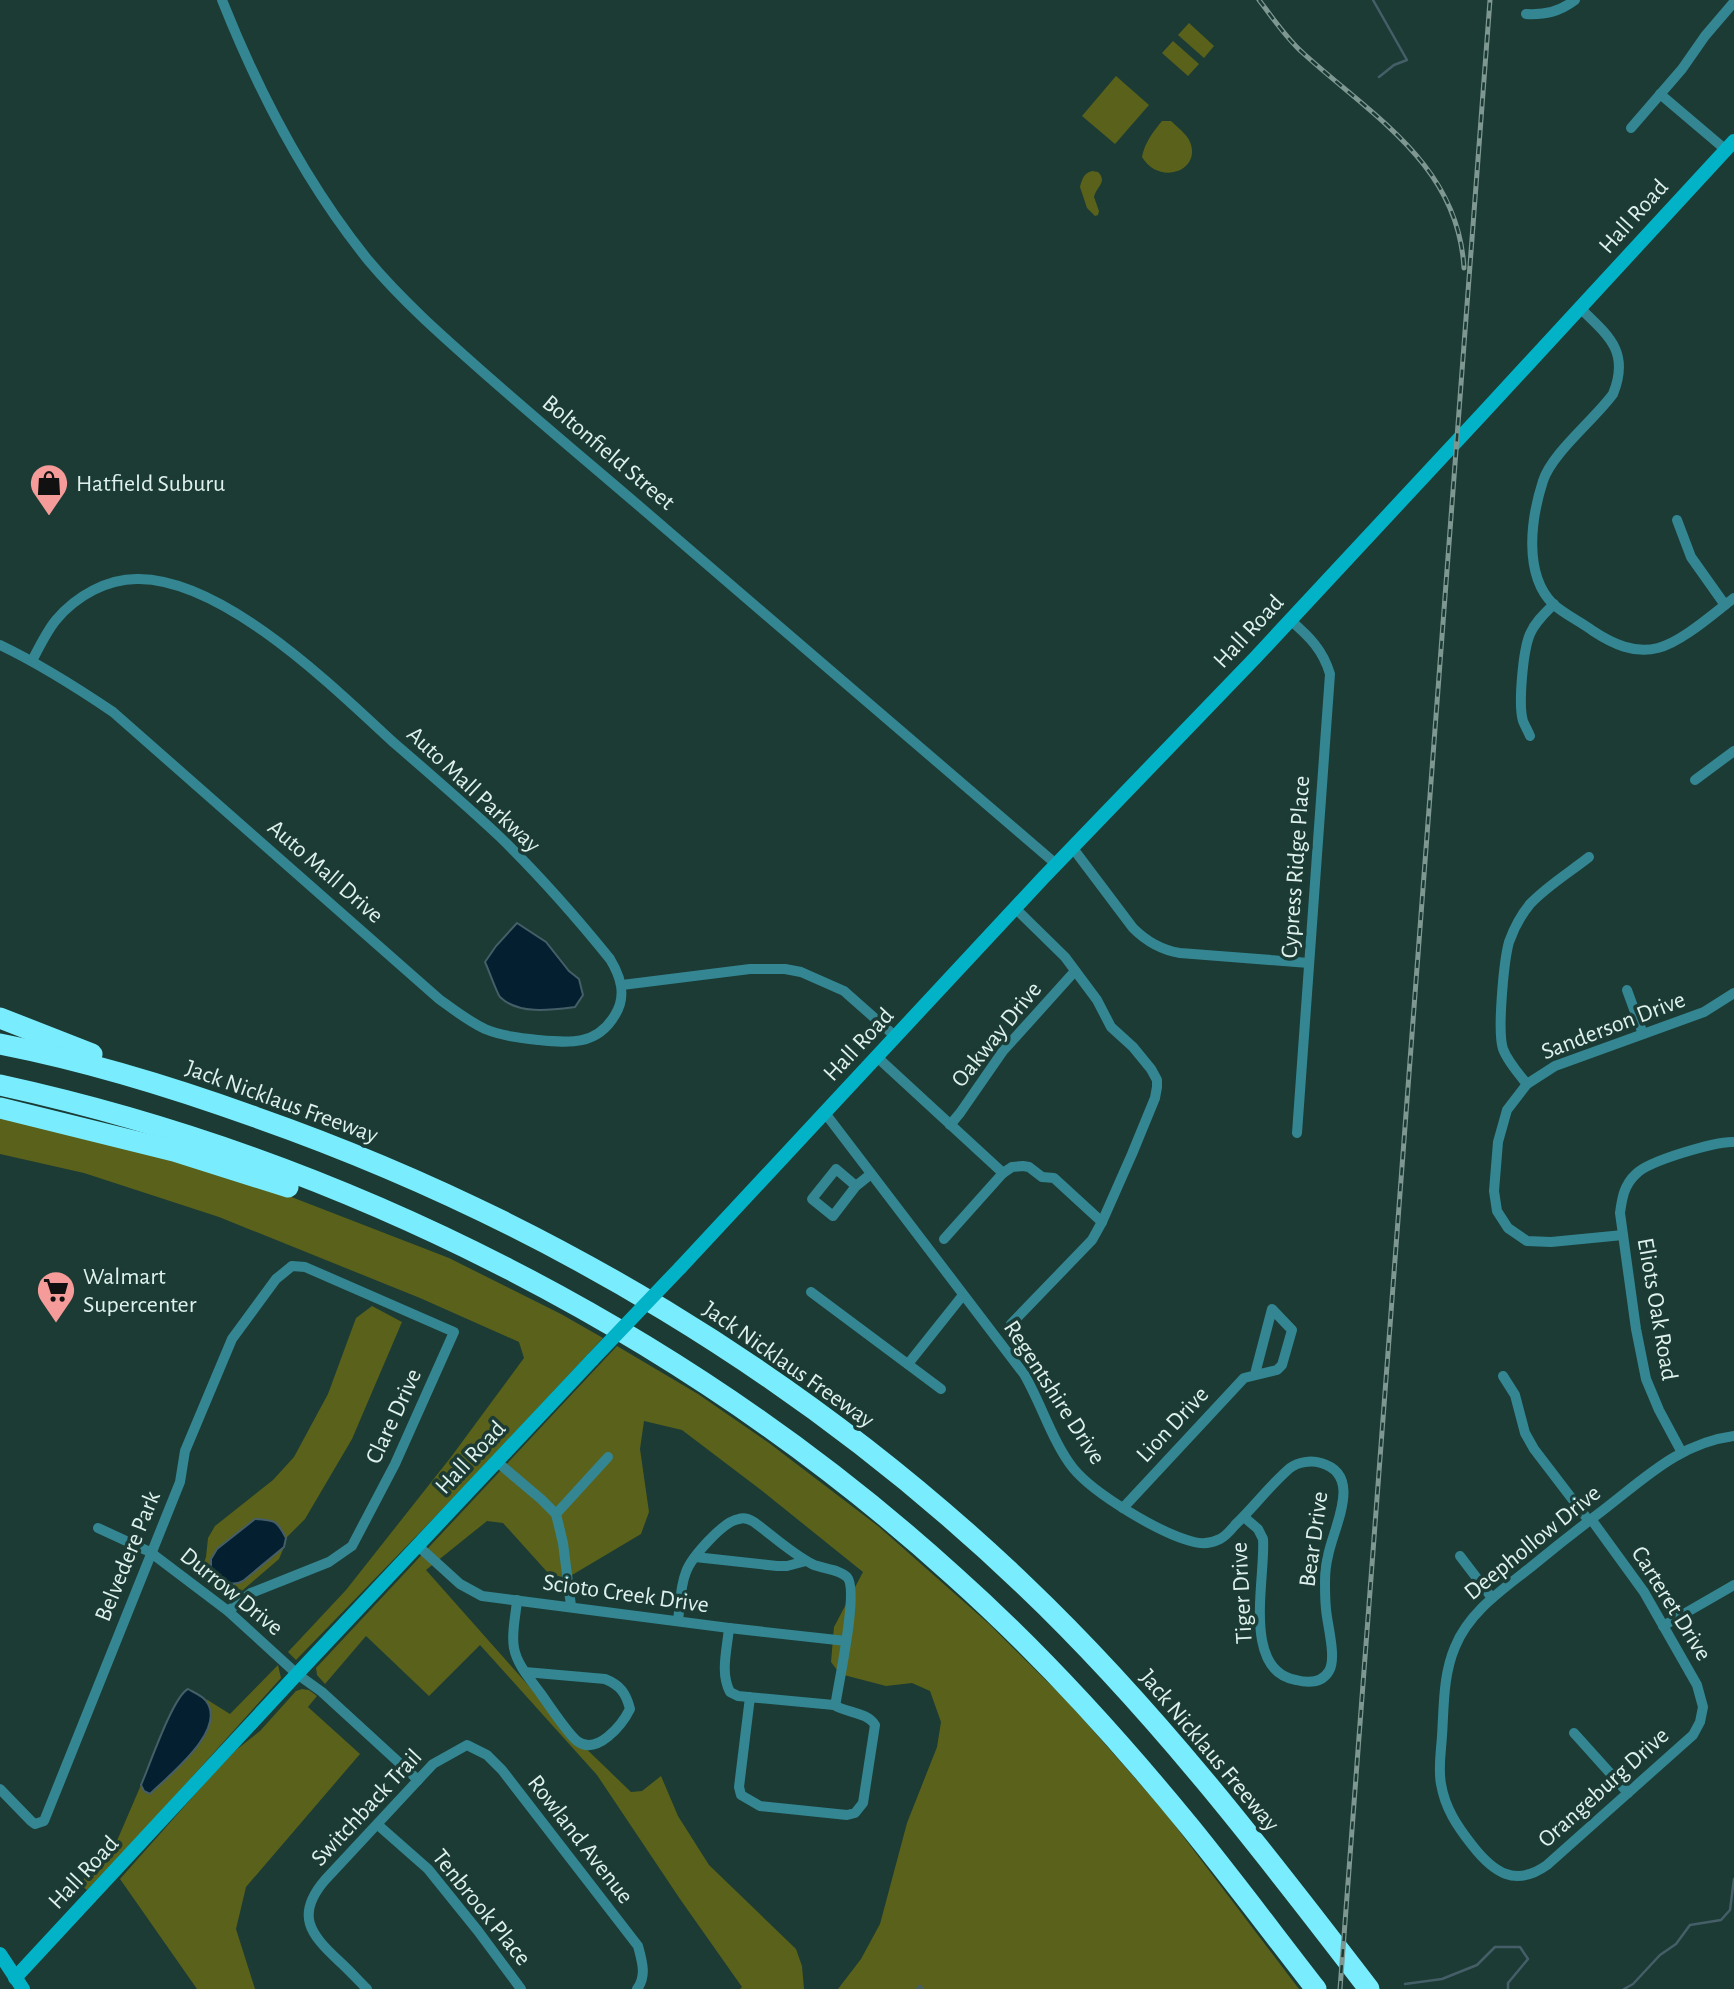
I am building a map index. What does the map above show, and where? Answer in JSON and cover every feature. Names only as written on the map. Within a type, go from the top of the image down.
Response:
[{"type":"highway","points":[[0,1018],[191,1094]]},
{"type":"highway","name":"Jack Nicklaus Freeway","points":[[0,1044],[79,1062],[191,1094],[311,1136],[440,1190],[610,1278],[725,1349],[839,1429],[907,1482],[981,1544],[1045,1606],[1175,1744],[1369,1989]]},
{"type":"highway","points":[[0,1085],[167,1129],[244,1155],[418,1225],[529,1280],[639,1343],[774,1431],[909,1536],[1026,1645],[1147,1776],[1316,1989]]},
{"type":"highway","points":[[0,1108],[174,1151],[302,1192],[336,1191]]},
{"type":"main road","name":"Hall Road","points":[[19,1983],[417,1545],[680,1268],[1014,908],[1290,620],[1730,145]]},
{"type":"main road","points":[[0,1954],[19,1983]]},
{"type":"street","name":"Boltonfield Street","points":[[222,0],[251,69],[285,138],[305,171],[347,233],[408,304],[525,409],[1056,864]]},
{"type":"street","points":[[1525,14],[1542,15],[1563,9],[1575,0]]},
{"type":"street","points":[[1631,128],[1734,2]]},
{"type":"street","points":[[1660,94],[1730,145]]},
{"type":"street","points":[[1580,308],[1610,339],[1620,366],[1618,381],[1613,394],[1551,465],[1543,480],[1535,512],[1533,557],[1538,579],[1554,604],[1608,641],[1644,650],[1658,648],[1678,639],[1730,601],[1690,558],[1677,520]]},
{"type":"street","name":"Auto Mall Parkway","points":[[32,660],[55,621],[67,608],[80,597],[112,582],[138,578],[161,580],[198,593],[230,610],[289,651],[500,838],[598,944],[620,975],[622,985]]},
{"type":"street","points":[[1531,736],[1523,721],[1521,704],[1525,653],[1537,622],[1554,604]]},
{"type":"street","name":"Cypress Ridge Place","points":[[1290,620],[1319,648],[1330,674],[1297,1133]]},
{"type":"street","name":"Auto Mall Drive","points":[[0,645],[32,660],[113,712],[439,999],[465,1018],[487,1030],[513,1038],[579,1042],[593,1037],[612,1021],[621,1002],[622,985]]},
{"type":"street","points":[[1695,780],[1734,751]]},
{"type":"street","points":[[1072,848],[1133,928],[1154,945],[1180,953],[1309,963]]},
{"type":"street","points":[[1527,1084],[1507,1060],[1502,1046],[1500,1030],[1509,943],[1517,922],[1530,905],[1589,857]]},
{"type":"street","points":[[1012,1324],[1090,1242],[1102,1222],[1155,1098],[1157,1080],[1133,1047],[1111,1027],[1097,1000],[1065,957],[1014,908]]},
{"type":"street","points":[[622,985],[750,970],[801,972],[844,991],[896,1037]]},
{"type":"street","name":"Oakway Drive","points":[[950,1125],[1003,1051],[1076,971]]},
{"type":"street","points":[[1627,990],[1643,1034]]},
{"type":"street","name":"Sanderson Drive","points":[[1623,1235],[1551,1242],[1527,1241],[1508,1228],[1497,1211],[1494,1191],[1498,1142],[1507,1110],[1527,1084],[1555,1066],[1704,1012],[1734,993]]},
{"type":"street","points":[[877,1057],[1003,1172]]},
{"type":"street","name":"Regentshire Drive","points":[[825,1113],[1024,1374],[1059,1446],[1072,1466],[1092,1487],[1123,1508],[1178,1536],[1202,1543],[1223,1537],[1295,1464],[1314,1461],[1322,1463],[1329,1466],[1341,1479]]},
{"type":"street","name":"Eliots Oak Road","points":[[1681,1451],[1646,1379],[1636,1329],[1620,1213],[1622,1197],[1627,1185],[1642,1169],[1706,1146],[1734,1142]]},
{"type":"street","points":[[944,1239],[1003,1172],[1012,1167],[1029,1167],[1042,1177],[1054,1178],[1102,1222]]},
{"type":"street","points":[[856,1186],[871,1174]]},
{"type":"street","name":"Belvedere Park","points":[[0,1790],[31,1821],[40,1824],[44,1821],[180,1482],[186,1451],[232,1339],[276,1279],[292,1266]]},
{"type":"street","name":"Clare Drive","points":[[228,1611],[251,1593],[329,1562],[352,1546],[396,1464],[454,1332],[305,1267],[292,1266]]},
{"type":"street","points":[[811,1292],[941,1389]]},
{"type":"street","points":[[908,1364],[963,1295]]},
{"type":"street","name":"Lion Drive","points":[[1123,1508],[1244,1378],[1277,1370],[1282,1365],[1292,1330],[1272,1309],[1255,1374]]},
{"type":"street","name":"Carteret Drive","points":[[1503,1376],[1515,1395],[1525,1433],[1534,1449],[1639,1584],[1700,1692],[1702,1715]]},
{"type":"street","name":"Deephollow Drive","points":[[1519,1876],[1501,1872],[1483,1860],[1451,1815],[1444,1798],[1440,1780],[1445,1687],[1455,1646],[1476,1612],[1492,1598],[1681,1451],[1734,1436]]},
{"type":"street","points":[[556,1514],[608,1457]]},
{"type":"street","points":[[496,1461],[556,1514],[563,1543],[571,1606]]},
{"type":"street","name":"Bear Drive","points":[[1315,1682],[1323,1679],[1332,1663],[1325,1580],[1328,1555],[1344,1497],[1341,1479]]},
{"type":"street","name":"Tiger Drive","points":[[1244,1517],[1258,1529],[1263,1539],[1259,1615],[1265,1653],[1270,1664],[1283,1676],[1298,1681],[1315,1682]]},
{"type":"street","points":[[678,1621],[684,1575],[695,1557],[735,1519],[754,1522],[806,1561],[846,1576],[850,1582],[852,1592],[846,1641],[834,1705]]},
{"type":"street","name":"Durrow Drive","points":[[98,1528],[150,1552],[228,1611],[418,1780]]},
{"type":"street","name":"Scioto Creek Drive","points":[[417,1545],[460,1584],[482,1596],[846,1641]]},
{"type":"street","points":[[1460,1556],[1492,1598]]},
{"type":"street","points":[[695,1557],[777,1566],[806,1561]]},
{"type":"street","points":[[1663,1626],[1734,1585]]},
{"type":"street","points":[[517,1600],[513,1646],[520,1664],[525,1672],[576,1741],[596,1744],[618,1729],[630,1709],[626,1695],[613,1682],[605,1679],[525,1672]]},
{"type":"street","points":[[729,1628],[724,1673],[730,1692],[750,1697],[834,1705],[867,1717],[875,1726],[863,1803],[855,1813],[847,1815],[760,1806],[741,1795],[739,1787],[750,1697]]},
{"type":"street","name":"Orangeburg Drive","points":[[1519,1876],[1527,1876],[1547,1865],[1693,1734],[1702,1715]]},
{"type":"street","points":[[1574,1733],[1628,1793]]},
{"type":"street","name":"Switchback Trail","points":[[367,1989],[315,1937],[309,1910],[316,1892],[433,1764],[443,1756],[467,1745]]},
{"type":"street","name":"Rowland Avenue","points":[[467,1745],[487,1755],[502,1770],[638,1946],[644,1972],[637,1989]]},
{"type":"street","name":"Tenbrook Place","points":[[378,1825],[428,1869],[521,1989]]},
{"type":"green space","points":[[1189,23],[1214,46],[1204,58],[1178,35]]},
{"type":"green space","points":[[1173,41],[1199,64],[1188,76],[1162,53]]},
{"type":"green space","points":[[1116,76],[1149,105],[1115,144],[1082,116]]},
{"type":"green space","points":[[1162,121],[1171,121],[1184,133],[1192,152],[1185,167],[1168,173],[1149,166],[1142,157],[1147,142]]},
{"type":"green space","points":[[1098,172],[1102,179],[1094,197],[1099,211],[1095,216],[1087,208],[1080,187],[1087,173]]},
{"type":"green space","points":[[0,1115],[214,1167],[449,1258],[603,1338],[463,1488],[296,1660],[288,1652],[346,1590],[451,1457],[524,1358],[519,1342],[420,1298],[219,1217],[84,1173],[0,1154]]},
{"type":"green space","points":[[372,1306],[402,1322],[352,1439],[305,1519],[286,1538],[274,1522],[255,1519],[217,1549],[236,1584],[284,1547],[279,1559],[236,1596],[230,1597],[200,1573],[206,1557],[208,1538],[215,1526],[273,1480],[294,1457],[328,1394],[356,1318]]},
{"type":"green space","points":[[617,1346],[698,1394],[769,1443],[878,1526],[988,1623],[1068,1702],[1164,1811],[1299,1989],[838,1989],[861,1959],[880,1924],[907,1823],[937,1747],[941,1722],[930,1691],[912,1683],[886,1686],[840,1674],[831,1662],[834,1627],[863,1572],[682,1430],[644,1421],[640,1449],[649,1512],[641,1534],[567,1578],[549,1574],[503,1523],[487,1521],[426,1570],[574,1737],[631,1792],[642,1791],[661,1776],[678,1816],[709,1865],[796,1949],[802,1966],[804,1989],[740,1989],[742,1987],[597,1775],[480,1645],[429,1696],[366,1636],[325,1684],[317,1675],[316,1668]]},
{"type":"green space","points":[[278,1665],[281,1678],[139,1836],[87,1890],[79,1884],[116,1843],[141,1785],[144,1791],[210,1710],[206,1699],[230,1714]]},
{"type":"green space","points":[[302,1689],[317,1696],[308,1707],[360,1754],[246,1887],[236,1929],[255,1989],[197,1989],[120,1879],[236,1750],[260,1731],[296,1691]]},
{"type":"water","points":[[517,923],[546,942],[569,971],[579,979],[583,995],[575,1007],[526,1009],[507,1003],[500,997],[485,962]]},
{"type":"water","points":[[255,1519],[277,1524],[286,1538],[284,1547],[243,1581],[234,1584],[226,1582],[211,1571],[211,1559],[217,1549]]},
{"type":"water","points":[[188,1689],[206,1701],[211,1713],[209,1725],[193,1752],[150,1794],[144,1791],[141,1785],[175,1704]]},
{"type":"waterway","points":[[1373,0],[1407,60],[1394,65],[1379,77]]},
{"type":"waterway","points":[[1624,1989],[1633,1984],[1660,1955],[1676,1944],[1690,1925],[1721,1920],[1730,1910],[1734,1879]]},
{"type":"waterway","points":[[1405,1984],[1442,1979],[1477,1965],[1495,1947],[1520,1947],[1528,1959],[1508,1983],[1508,1989]]},
{"type":"waterway","points":[[917,1989],[920,1986],[923,1989]]},
{"type":"railway","points":[[1259,0],[1297,47],[1383,121],[1429,171],[1446,199],[1458,231],[1464,268]]},
{"type":"railway","points":[[1340,1989],[1490,0]]},
{"type":"place","name":"Hatfield Suburu","points":[[49,517]]},
{"type":"place","name":"Walmart Supercenter","points":[[56,1324]]}]
